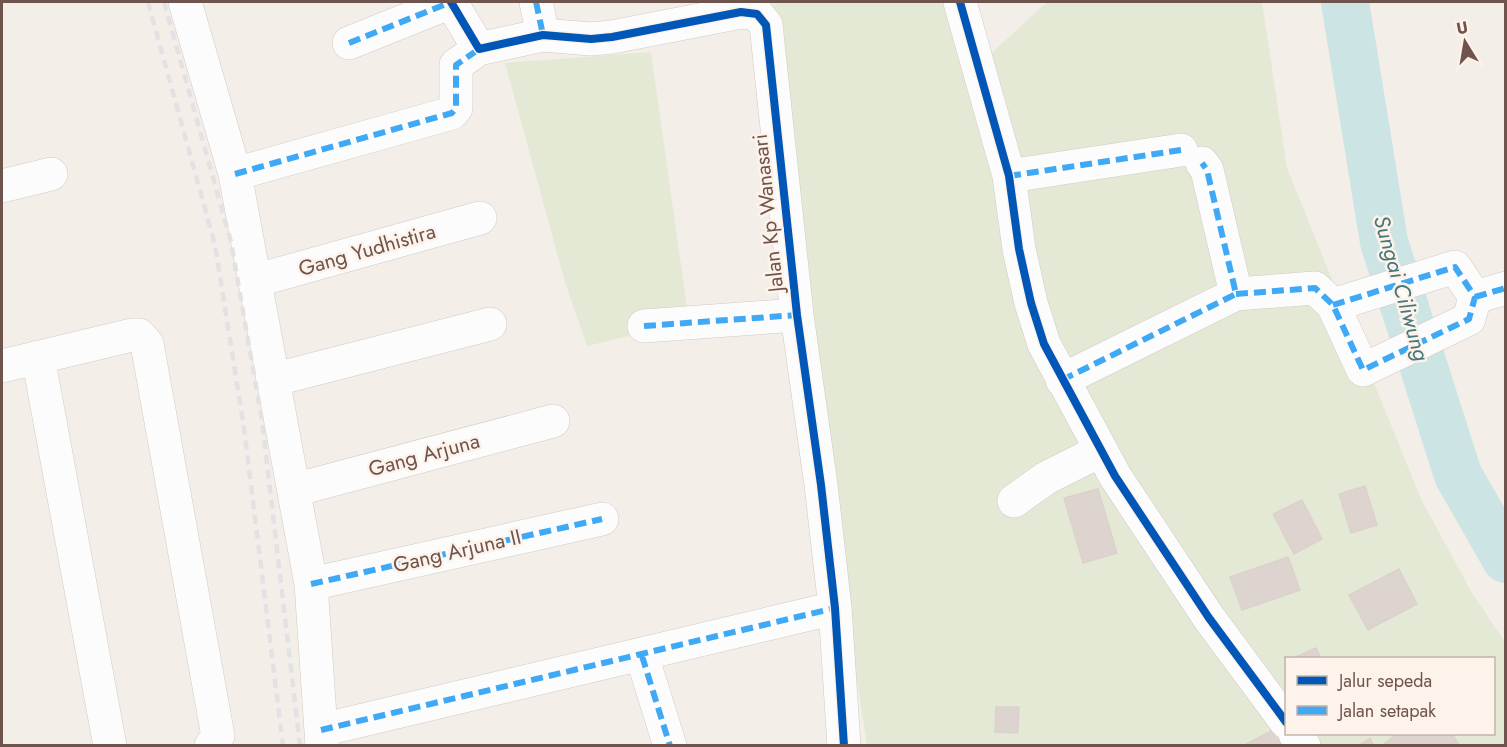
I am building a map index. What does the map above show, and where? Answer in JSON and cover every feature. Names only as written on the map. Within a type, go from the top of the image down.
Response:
[{"type":"street","points":[[185,2],[235,174],[312,584],[322,738],[835,608]]},
{"type":"street","points":[[235,174],[453,113],[456,108],[456,65],[462,58],[479,49],[451,2],[348,43]]},
{"type":"street","points":[[536,2],[543,35]]},
{"type":"street","points":[[960,2],[1009,176],[1019,249],[1031,303],[1044,344],[1100,451],[1203,609],[1285,719]]},
{"type":"street","name":"Jalan Kp Wanasari","points":[[479,49],[543,35],[591,39],[612,37],[741,12],[749,12],[762,18],[769,34],[797,315],[821,485],[835,608],[844,746]]},
{"type":"street","points":[[1009,176],[1191,156],[1207,170],[1236,294]]},
{"type":"street","points":[[2,186],[51,174]]},
{"type":"street","name":"Gang Yudhistira","points":[[254,281],[480,218]]},
{"type":"street","points":[[1333,305],[1455,267],[1472,308]]},
{"type":"street","points":[[1062,380],[1236,294],[1315,288],[1333,305],[1363,370],[1506,288]]},
{"type":"street","points":[[644,326],[797,315]]},
{"type":"street","points":[[272,380],[490,324]]},
{"type":"street","points":[[2,366],[132,335],[139,335],[147,344],[218,736],[211,746]]},
{"type":"street","points":[[38,357],[111,746]]},
{"type":"street","name":"Gang Arjuna","points":[[294,490],[554,421]]},
{"type":"street","points":[[1014,501],[1046,478],[1100,451]]},
{"type":"street","name":"Gang Arjuna II","points":[[312,584],[602,519]]},
{"type":"street","points":[[642,656],[670,746]]},
{"type":"green space","points":[[771,2],[946,2],[970,73],[1047,2],[1262,2],[1287,168],[1421,499],[1471,591],[1505,642],[1505,745],[867,745],[819,436]]},
{"type":"green space","points":[[651,52],[689,322],[587,346],[565,282],[505,63]]},
{"type":"building","points":[[1365,486],[1377,525],[1351,533],[1339,494]]},
{"type":"building","points":[[1098,489],[1117,553],[1083,563],[1064,498]]},
{"type":"building","points":[[1302,500],[1322,539],[1294,554],[1273,514]]},
{"type":"building","points":[[1288,557],[1300,590],[1242,610],[1230,577]]},
{"type":"building","points":[[1399,569],[1417,604],[1368,630],[1349,595]]},
{"type":"building","points":[[1316,648],[1320,657],[1295,657]]},
{"type":"building","points":[[996,707],[1019,707],[1018,733],[995,732]]},
{"type":"building","points":[[1277,728],[1286,746],[1243,746]]},
{"type":"building","points":[[1395,735],[1453,735],[1460,746],[1382,746]]},
{"type":"building","points":[[1370,738],[1374,746],[1358,746]]},
{"type":"waterway","name":"Sungai Ciliwung","points":[[1345,2],[1384,242],[1458,475],[1506,559]]},
{"type":"railway","points":[[148,2],[215,245],[244,428],[283,746]]},
{"type":"railway","points":[[164,2],[231,242],[262,421],[300,746]]},
{"type":"marked path","points":[[349,43],[451,2]]},
{"type":"marked path","points":[[536,2],[543,35]]},
{"type":"marked path","points":[[235,174],[452,113],[456,108],[456,65],[479,49]]},
{"type":"marked path","points":[[1009,176],[1181,150]]},
{"type":"marked path","points":[[1062,380],[1236,294],[1207,170],[1202,163]]},
{"type":"marked path","points":[[1333,305],[1455,267],[1475,297]]},
{"type":"marked path","points":[[1236,294],[1315,288],[1333,305],[1363,370],[1469,319],[1475,297]]},
{"type":"marked path","points":[[1475,297],[1506,288]]},
{"type":"marked path","points":[[644,326],[797,315]]},
{"type":"marked path","points":[[311,584],[602,519]]},
{"type":"marked path","points":[[321,730],[835,608]]},
{"type":"marked path","points":[[642,656],[670,746]]},
{"type":"cycle path","points":[[451,2],[479,49],[543,35],[591,39],[612,37],[741,12],[757,14],[766,25],[797,315],[821,485],[835,608],[844,746]]},
{"type":"cycle path","points":[[960,2],[1009,176],[1019,249],[1031,303],[1044,344],[1115,476],[1209,618],[1285,721]]}]
